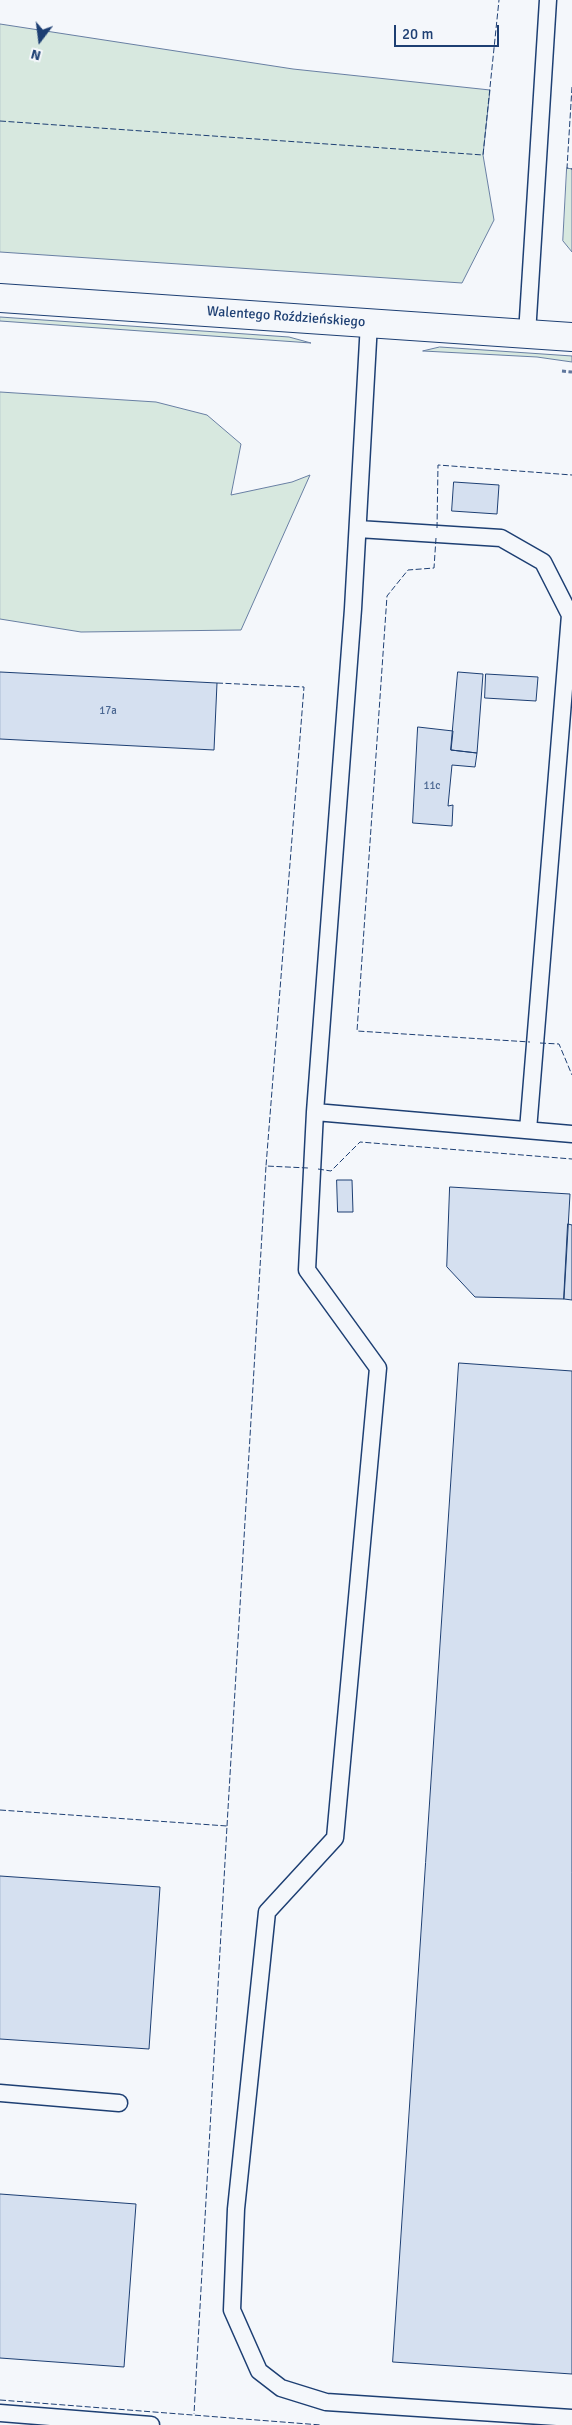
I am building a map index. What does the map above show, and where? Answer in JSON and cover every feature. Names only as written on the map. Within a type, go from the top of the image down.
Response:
[{"type":"street","name":"Walentego Roździeńskiego","points":[[0,298],[572,337]]},
{"type":"lane","points":[[527,334],[548,0]]},
{"type":"lane","points":[[369,323],[358,529],[314,1112],[307,1270],[378,1368],[335,1838],[267,1912],[236,2209],[232,2310],[259,2372],[281,2388],[326,2402],[572,2418]]},
{"type":"lane","points":[[358,529],[501,538],[543,562],[570,615],[528,1130]]},
{"type":"lane","points":[[314,1112],[572,1134]]},
{"type":"lane","points":[[0,2093],[119,2103]]},
{"type":"lane","points":[[0,2413],[151,2425]]},
{"type":"shaded area","points":[[0,24],[293,69],[490,90],[483,155],[494,220],[462,283],[0,252]]},
{"type":"shaded area","points":[[567,168],[572,169],[572,252],[563,241]]},
{"type":"shaded area","points":[[0,317],[289,337],[311,343],[0,321]]},
{"type":"shaded area","points":[[440,347],[572,356],[572,362],[537,357],[423,351]]},
{"type":"shaded area","points":[[0,392],[156,402],[207,415],[241,444],[231,495],[292,482],[310,475],[241,630],[81,632],[0,619]]},
{"type":"building","points":[[454,482],[499,485],[497,514],[452,511]]},
{"type":"building","points":[[0,672],[217,683],[214,750],[0,739]]},
{"type":"building","points":[[458,672],[483,674],[477,753],[451,750]]},
{"type":"building","points":[[486,674],[538,677],[536,701],[485,698]]},
{"type":"building","points":[[418,727],[453,731],[451,750],[477,753],[475,767],[452,765],[448,806],[453,805],[452,826],[413,823]]},
{"type":"building","points":[[337,1180],[352,1180],[353,1212],[338,1212]]},
{"type":"building","points":[[450,1187],[570,1194],[564,1299],[475,1297],[447,1267]]},
{"type":"building","points":[[568,1224],[572,1225],[572,1300],[564,1299]]},
{"type":"building","points":[[459,1363],[572,1371],[572,2374],[393,2362]]},
{"type":"building","points":[[0,1876],[160,1887],[149,2049],[0,2039]]},
{"type":"building","points":[[0,2194],[136,2204],[124,2367],[0,2358]]},
{"type":"fence","points":[[0,121],[483,155],[499,0]]},
{"type":"fence","points":[[572,87],[567,168],[572,169]]},
{"type":"fence","points":[[437,528],[438,465],[572,475]]},
{"type":"fence","points":[[436,538],[434,568],[408,570],[387,596],[357,1031],[530,1042]]},
{"type":"fence","points":[[217,683],[304,687],[266,1166],[308,1168]]},
{"type":"fence","points":[[540,1043],[559,1044],[572,1075]]},
{"type":"fence","points":[[318,1169],[331,1171],[360,1142],[572,1159]]},
{"type":"fence","points":[[227,1826],[266,1166]]},
{"type":"fence","points":[[0,1810],[227,1826],[194,2414]]},
{"type":"fence","points":[[0,2400],[321,2425]]}]
